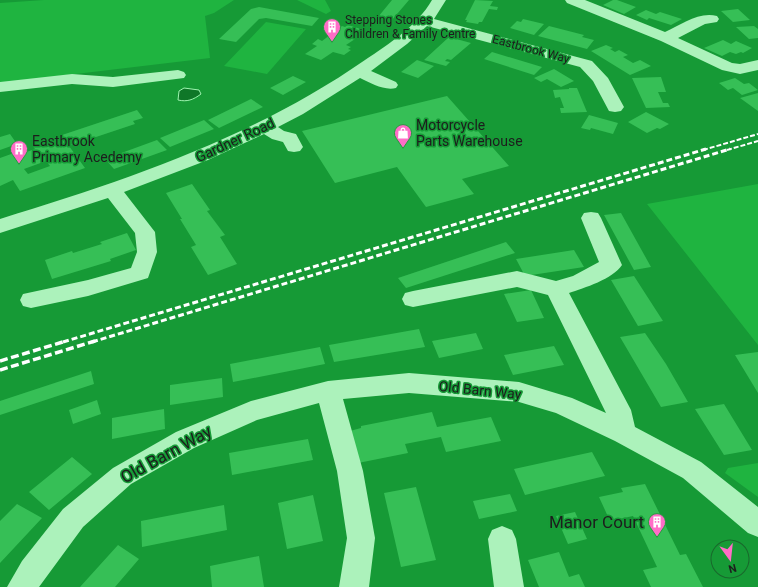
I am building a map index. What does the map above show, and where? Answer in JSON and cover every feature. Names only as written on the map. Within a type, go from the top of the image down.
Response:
[{"type":"street","name":"Gardner Road","points":[[0,226],[112,190],[201,156],[264,127],[316,99],[359,72],[425,21],[439,0]]},
{"type":"street","points":[[572,0],[666,38],[728,67],[740,69],[756,67]]},
{"type":"street","points":[[666,38],[702,20],[707,15],[723,29]]},
{"type":"street","name":"Eastbrook Way","points":[[425,21],[586,64],[604,83],[615,107]]},
{"type":"street","points":[[359,72],[390,85]]},
{"type":"street","points":[[0,87],[72,79],[113,82],[178,75]]},
{"type":"street","points":[[264,127],[278,135],[290,138],[294,147]]},
{"type":"street","points":[[31,300],[88,288],[140,273],[147,252],[145,232],[112,190]]},
{"type":"street","points":[[413,299],[517,279],[556,289],[581,281],[612,265],[591,218]]},
{"type":"street","points":[[556,289],[618,410],[624,433]]},
{"type":"street","name":"Old Barn Way","points":[[22,587],[32,571],[73,518],[122,476],[185,440],[251,411],[328,391],[409,383],[519,392],[563,405],[624,433],[692,470],[758,524]]},
{"type":"street","points":[[328,391],[350,471],[360,538],[354,587]]},
{"type":"street","points":[[502,539],[510,587]]},
{"type":"shaded area","points":[[44,0],[234,0],[214,13],[205,16],[210,58],[0,83],[0,3]]},
{"type":"shaded area","points":[[297,0],[325,0],[331,11],[326,14]]},
{"type":"shaded area","points":[[266,22],[306,29],[267,74],[224,66]]},
{"type":"shaded area","points":[[184,88],[199,90],[201,94],[190,100],[178,100],[179,91]]},
{"type":"shaded area","points":[[758,184],[758,345],[647,204]]},
{"type":"shaded area","points":[[758,463],[758,497],[725,473],[728,468]]},
{"type":"building","points":[[392,0],[409,0],[392,20],[378,17]]},
{"type":"building","points":[[475,0],[493,1],[490,6],[498,7],[497,10],[489,9],[482,22],[479,22],[478,24],[466,22],[467,20],[465,20]]},
{"type":"building","points":[[613,0],[636,7],[624,14],[603,5]]},
{"type":"building","points":[[259,7],[319,18],[312,26],[266,18],[259,19],[236,42],[219,39],[251,9]]},
{"type":"building","points":[[738,9],[750,20],[733,22],[721,11]]},
{"type":"building","points":[[646,10],[656,14],[660,12],[682,19],[671,25],[649,18],[647,20],[636,15]]},
{"type":"building","points":[[523,19],[544,24],[534,35],[510,28],[517,21],[521,22]]},
{"type":"building","name":"Stepping Stones Children & Family Centre","points":[[348,25],[364,30],[361,32],[364,33],[346,45],[351,47],[348,49],[351,50],[344,55],[333,52],[321,60],[305,54],[317,46],[312,44],[318,39],[322,41],[342,26],[345,27]]},
{"type":"building","points":[[549,26],[584,35],[582,37],[594,40],[587,49],[538,36]]},
{"type":"building","points":[[754,26],[758,29],[758,38],[749,39],[736,27]]},
{"type":"building","points":[[449,37],[471,43],[451,60],[447,59],[445,61],[450,62],[446,66],[424,60]]},
{"type":"building","points":[[723,40],[731,44],[736,41],[752,48],[743,53],[741,52],[736,54],[730,52],[722,56],[704,48]]},
{"type":"building","points":[[606,45],[613,48],[610,49],[615,52],[619,50],[628,55],[623,57],[633,63],[640,60],[651,66],[630,75],[591,51]]},
{"type":"building","points":[[492,52],[542,67],[534,75],[484,59]]},
{"type":"building","points":[[417,60],[434,66],[418,78],[401,72]]},
{"type":"building","points":[[554,69],[574,81],[561,87],[547,79],[541,82],[534,78]]},
{"type":"building","points":[[293,76],[306,82],[283,95],[270,88]]},
{"type":"building","points":[[661,77],[666,92],[658,92],[663,103],[668,103],[670,107],[646,108],[632,78]]},
{"type":"building","points":[[735,78],[744,84],[749,83],[758,90],[742,95],[733,88],[728,90],[719,83]]},
{"type":"building","points":[[577,88],[587,112],[561,113],[560,108],[564,108],[560,97],[555,98],[553,90]]},
{"type":"building","points":[[758,93],[758,111],[740,98]]},
{"type":"building","name":"Motorcycle Parts Warehouse","points":[[447,96],[509,166],[462,179],[474,194],[426,207],[397,167],[335,183],[302,131]]},
{"type":"building","points":[[251,99],[263,107],[219,128],[208,120]]},
{"type":"building","name":"Eastbrook Primary Acedemy","points":[[137,110],[143,118],[133,121],[135,124],[69,146],[85,168],[20,191],[13,180],[0,186],[0,158],[14,153],[15,156],[35,149],[32,145]],"holes":[[[46,161],[50,166],[28,174],[24,169]]]},
{"type":"building","points":[[646,112],[669,124],[660,129],[657,128],[647,133],[628,122]]},
{"type":"building","points":[[589,115],[618,123],[613,134],[591,128],[590,130],[581,128]]},
{"type":"building","points":[[204,120],[214,129],[170,147],[160,138]]},
{"type":"building","points":[[10,134],[17,144],[0,150],[0,137]]},
{"type":"building","points":[[157,140],[167,150],[114,169],[105,159]]},
{"type":"building","points":[[192,184],[210,210],[207,211],[225,235],[220,237],[237,264],[208,275],[191,247],[196,245],[166,193]]},
{"type":"building","points":[[621,213],[651,267],[634,270],[604,215]]},
{"type":"building","points":[[127,233],[136,250],[110,259],[111,261],[52,279],[45,260],[72,251],[73,253],[102,244],[100,242]]},
{"type":"building","points":[[506,242],[515,253],[406,288],[398,278]]},
{"type":"building","points":[[574,250],[584,267],[525,276],[516,259]]},
{"type":"building","points":[[634,276],[663,321],[638,326],[611,280]]},
{"type":"building","points":[[531,290],[544,318],[517,322],[504,294]]},
{"type":"building","points":[[419,329],[425,347],[334,362],[329,345]]},
{"type":"building","points":[[476,333],[483,349],[439,358],[432,341]]},
{"type":"building","points":[[645,333],[666,364],[688,402],[661,407],[620,337]]},
{"type":"building","points":[[554,346],[564,365],[513,375],[504,355]]},
{"type":"building","points":[[320,347],[325,364],[233,382],[230,364]]},
{"type":"building","points":[[758,352],[758,393],[735,355]]},
{"type":"building","points":[[91,371],[94,384],[0,415],[0,401]]},
{"type":"building","points":[[222,378],[223,397],[170,405],[170,385]]},
{"type":"building","points":[[97,400],[101,414],[73,424],[69,410]]},
{"type":"building","points":[[724,404],[752,450],[724,455],[695,409]]},
{"type":"building","points":[[164,409],[165,429],[112,439],[112,418]]},
{"type":"building","points":[[432,412],[437,427],[491,417],[501,441],[446,452],[441,437],[405,444],[408,453],[358,463],[350,431],[361,428],[361,426]]},
{"type":"building","points":[[308,439],[313,460],[232,475],[229,453]]},
{"type":"building","points":[[592,452],[605,476],[525,495],[514,469]]},
{"type":"building","points":[[72,457],[92,474],[49,510],[29,492]]},
{"type":"building","name":"Manor Court","points":[[645,484],[680,555],[686,554],[703,587],[651,587],[643,570],[657,567],[633,516],[610,521],[599,497],[623,492],[621,488]]},
{"type":"building","points":[[416,487],[436,560],[401,567],[384,493]]},
{"type":"building","points":[[510,494],[517,511],[479,519],[473,501]]},
{"type":"building","points":[[313,495],[323,541],[287,549],[278,503]]},
{"type":"building","points":[[17,504],[42,518],[0,563],[0,521]]},
{"type":"building","points":[[224,505],[227,530],[142,547],[141,521]]},
{"type":"building","points":[[575,512],[587,539],[568,544],[556,516]]},
{"type":"building","points":[[118,545],[139,559],[115,587],[80,587]]},
{"type":"building","points":[[559,552],[569,577],[579,574],[585,587],[539,587],[528,560]]},
{"type":"building","points":[[259,556],[264,587],[212,587],[210,566]]},
{"type":"railway","points":[[703,150],[758,134]]},
{"type":"railway","points":[[727,150],[758,141]]},
{"type":"railway","points":[[63,342],[706,149]]},
{"type":"railway","points":[[92,342],[730,149]]},
{"type":"railway","points":[[0,361],[66,341]]},
{"type":"railway","points":[[0,370],[95,341]]},
{"type":"place","name":"Stepping Stones Children & Family Centre","points":[[332,42]]},
{"type":"place","name":"Motorcycle Parts Warehouse","points":[[403,148]]},
{"type":"place","name":"Eastbrook Primary Acedemy","points":[[19,164]]},
{"type":"place","name":"Manor Court","points":[[657,537]]}]
